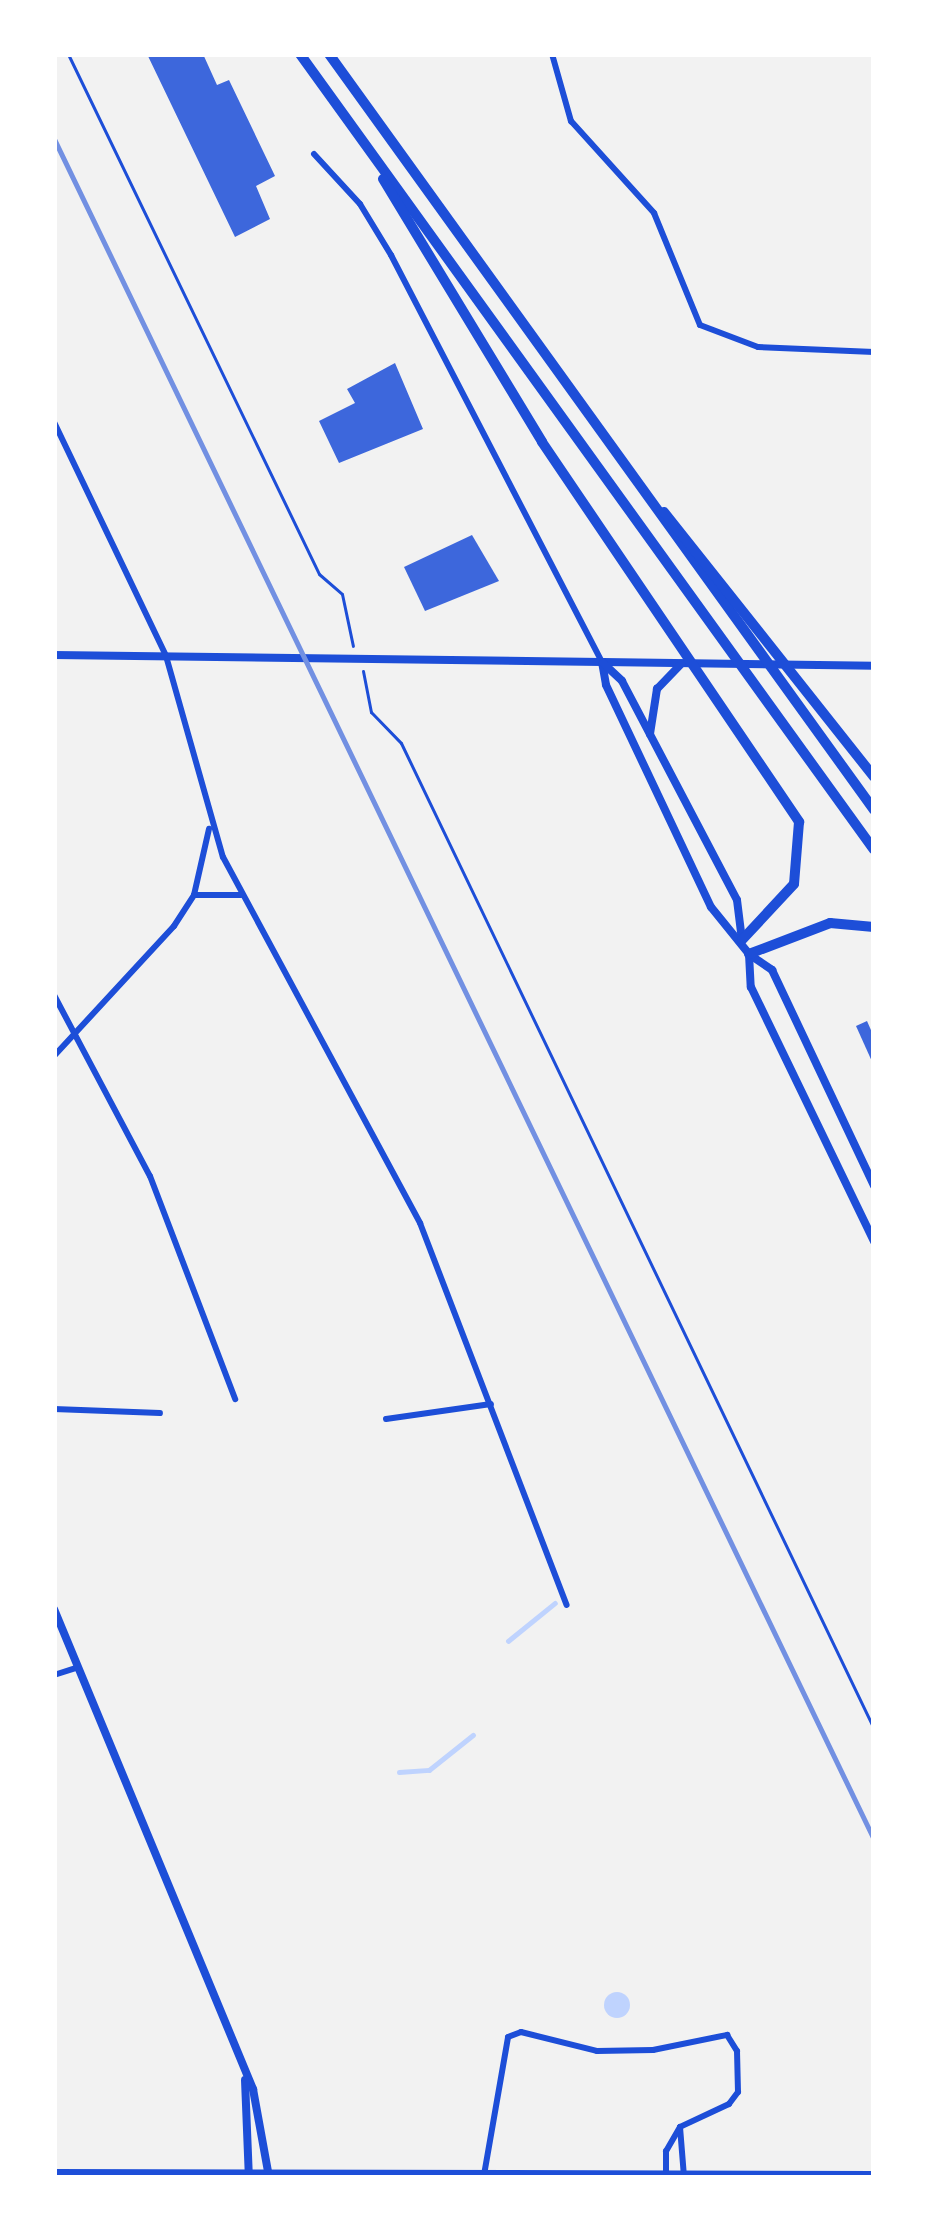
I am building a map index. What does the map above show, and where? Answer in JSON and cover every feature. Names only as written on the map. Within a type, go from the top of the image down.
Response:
[{"type":"highway","points":[[300,54],[874,850]]},
{"type":"highway","points":[[329,54],[874,810]]},
{"type":"highway","points":[[374,160],[542,442],[799,822],[794,884],[742,940]]},
{"type":"highway","points":[[630,475],[874,777]]},
{"type":"highway","points":[[749,954],[830,922],[874,927]]},
{"type":"main road","points":[[54,655],[874,666]]},
{"type":"main road","points":[[602,662],[622,681],[736,900],[742,940]]},
{"type":"main road","points":[[602,662],[711,907],[749,954],[752,989],[874,1242]]},
{"type":"main road","points":[[650,735],[657,689],[682,663]]},
{"type":"main road","points":[[749,954],[772,970],[874,1186]]},
{"type":"main road","points":[[54,1609],[262,2119],[269,2176]]},
{"type":"main road","points":[[245,2079],[249,2176]]},
{"type":"main road","points":[[54,2173],[874,2175]]},
{"type":"street","points":[[551,54],[571,122],[654,213],[700,325],[758,347],[874,352]]},
{"type":"street","points":[[314,154],[352,193],[391,254],[602,662]]},
{"type":"street","points":[[54,422],[166,656],[209,825],[241,895],[370,1119],[491,1405],[567,1605]]},
{"type":"street","points":[[54,1056],[194,895],[209,825]]},
{"type":"street","points":[[194,895],[241,895]]},
{"type":"street","points":[[54,995],[150,1176],[235,1400]]},
{"type":"street","points":[[386,1419],[491,1405]]},
{"type":"street","points":[[54,1409],[160,1413]]},
{"type":"street","points":[[54,1676],[78,1667]]},
{"type":"street","points":[[484,2175],[504,2048],[520,2032],[597,2050],[653,2050],[727,2036],[737,2050],[738,2092],[729,2104],[680,2127],[666,2151],[666,2177]]},
{"type":"street","points":[[680,2127],[684,2177]]},
{"type":"path","points":[[68,54],[319,574],[342,594],[353,646]]},
{"type":"path","points":[[364,670],[370,712],[401,743],[874,1729]]},
{"type":"water","points":[[617,1992],[630,2005],[617,2018],[604,2005]]},
{"type":"building","points":[[147,54],[203,54],[217,85],[229,80],[275,176],[256,186],[270,219],[235,237]]},
{"type":"building","points":[[395,363],[423,429],[339,463],[319,421],[355,403],[347,389]]},
{"type":"building","points":[[472,535],[499,581],[425,611],[404,567]]},
{"type":"building","points":[[867,1021],[874,1037],[874,1066],[856,1026]]},
{"type":"waterway","points":[[508,1641],[555,1603]]},
{"type":"waterway","points":[[399,1772],[429,1770],[473,1735]]},
{"type":"railway","points":[[54,138],[874,1839]]}]
